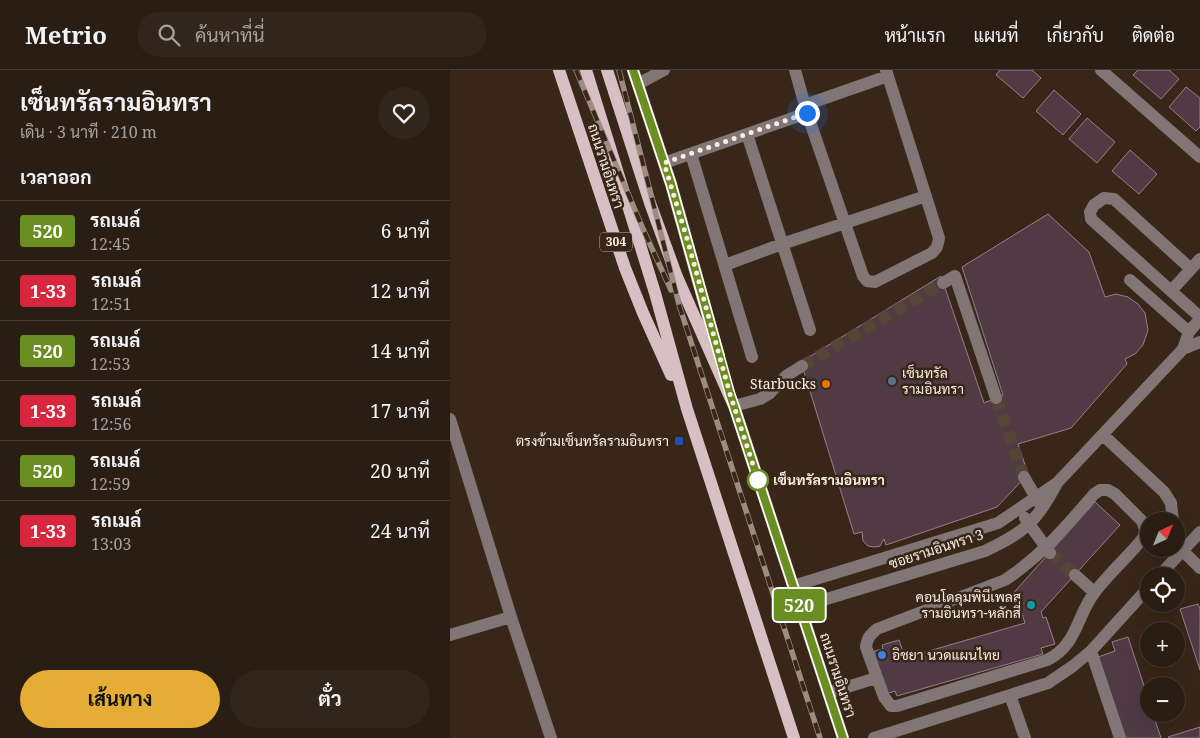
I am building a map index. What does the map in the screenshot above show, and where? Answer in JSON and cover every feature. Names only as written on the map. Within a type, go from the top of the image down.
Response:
[{"type":"main road","name":"ถนนรามอินทรา","points":[[559,70],[625,268],[643,313],[687,409]]},
{"type":"main road","name":"ถนนรามอินทรา","points":[[586,70],[655,293],[687,409],[794,738]]},
{"type":"main road","name":"ถนนรามอินทรา","points":[[607,70],[647,194],[677,277],[732,400]]},
{"type":"main road","name":"ถนนรามอินทรา","points":[[634,70],[688,242],[732,400],[843,738]]},
{"type":"street","points":[[638,84],[664,70]]},
{"type":"street","points":[[664,163],[747,134],[806,109],[887,73],[939,238],[938,247],[932,253],[875,282],[867,281],[863,276],[806,109],[795,70]]},
{"type":"street","points":[[1101,70],[1200,156]]},
{"type":"street","points":[[747,134],[810,330]]},
{"type":"street","points":[[690,154],[752,357]]},
{"type":"street","points":[[725,265],[926,196]]},
{"type":"street","points":[[1191,269],[1114,199],[1104,198],[1094,205],[1090,212],[1091,219],[1200,318]]},
{"type":"street","points":[[1171,291],[1200,259]]},
{"type":"street","points":[[943,283],[955,276],[996,398]]},
{"type":"street","points":[[1130,280],[1189,332]]},
{"type":"street","name":"ซอยรามอินทรา 3","points":[[793,586],[998,523],[1019,510],[1057,483],[1103,435],[1183,348],[1189,332],[1200,318]]},
{"type":"street","name":"ซอยรามอินทรา 3","points":[[1183,348],[1200,342]]},
{"type":"street","points":[[732,400],[760,399],[770,393],[786,376],[802,366]]},
{"type":"street","points":[[450,419],[456,456],[551,738]]},
{"type":"street","points":[[1103,435],[1164,492],[1171,503],[1172,512]]},
{"type":"street","points":[[1024,478],[1035,498],[1044,508]]},
{"type":"street","name":"ซอยรามอินทรา 3","points":[[800,607],[984,551],[1005,542],[1029,525],[1044,508],[1057,483]]},
{"type":"street","points":[[1100,490],[1108,490],[1115,494],[1142,521],[1145,529],[1144,537],[1094,592],[1083,611],[1072,638],[1059,654],[1048,660],[897,706],[891,706],[884,698],[866,647],[867,640],[877,629],[1005,580],[1048,551],[1094,494],[1100,490]]},
{"type":"street","points":[[1019,510],[1048,551]]},
{"type":"street","points":[[1185,546],[1200,532]]},
{"type":"street","points":[[1185,558],[1200,568]]},
{"type":"street","points":[[1075,574],[1094,592]]},
{"type":"street","points":[[874,738],[1048,683],[1091,651],[1140,598]]},
{"type":"street","points":[[450,636],[511,617]]},
{"type":"street","points":[[1091,651],[1120,738]]},
{"type":"street","points":[[828,693],[876,678]]},
{"type":"street","points":[[1010,695],[1025,738]]},
{"type":"building","points":[[1000,70],[1032,70],[1041,78],[1023,98],[996,75]]},
{"type":"building","points":[[1138,70],[1169,70],[1179,79],[1161,99],[1133,75]]},
{"type":"building","points":[[1186,87],[1200,98],[1200,127],[1196,131],[1169,107]]},
{"type":"building","points":[[1054,90],[1081,114],[1063,135],[1036,111]]},
{"type":"building","points":[[1087,118],[1115,142],[1097,163],[1069,139]]},
{"type":"building","points":[[1130,150],[1157,174],[1139,194],[1112,171]]},
{"type":"building","name":"เซ็นทรัล รามอินทรา","points":[[1048,214],[1089,252],[1105,297],[1116,294],[1128,297],[1138,304],[1145,313],[1148,330],[1143,345],[1135,354],[1125,359],[1127,364],[1071,428],[1018,444],[1028,474],[997,507],[886,545],[884,539],[880,546],[868,546],[863,541],[862,532],[854,534],[801,362],[941,276],[984,403],[1003,395],[962,267]]},
{"type":"building","name":"คอนโดลุมพินีเพลส รามอินทรา-หลักสี่","points":[[1095,502],[1120,525],[1041,612],[1043,618],[1046,617],[1055,644],[1041,648],[1043,654],[897,696],[895,691],[886,694],[874,651],[883,649],[882,645],[899,640],[905,658],[1025,623],[1021,611],[1008,599]]},
{"type":"building","points":[[1198,604],[1200,609],[1200,670],[1181,612],[1185,612],[1185,608]]},
{"type":"building","points":[[1128,637],[1141,677],[1140,722],[1156,722],[1161,738],[1125,738],[1098,657],[1115,651],[1112,642]]},
{"type":"building","points":[[1200,727],[1200,738],[1168,737]]},
{"type":"tunnel","points":[[802,366],[943,283]]},
{"type":"tunnel","points":[[996,398],[1024,477]]},
{"type":"tunnel","points":[[1050,553],[1075,575]]},
{"type":"railway","points":[[576,70],[643,229],[671,290]]},
{"type":"railway","points":[[619,70],[680,308],[820,738]]},
{"type":"bus line","name":"520","points":[[633,70],[671,184],[730,394],[843,738]]},
{"type":"place","name":"เซ็นทรัล รามอินทรา","points":[[892,381]]},
{"type":"place","name":"Starbucks","points":[[826,384]]},
{"type":"place","name":"ตรงข้ามเซ็นทรัลรามอินทรา","points":[[679,441]]},
{"type":"place","name":"เซ็นทรัลรามอินทรา","points":[[758,480]]},
{"type":"place","name":"คอนโดลุมพินีเพลส รามอินทรา-หลักสี่","points":[[1031,605]]},
{"type":"place","name":"อิชยา นวดแผนไทย","points":[[882,655]]},
{"type":"route","points":[[758,480],[730,394],[664,163],[807,113]]}]
